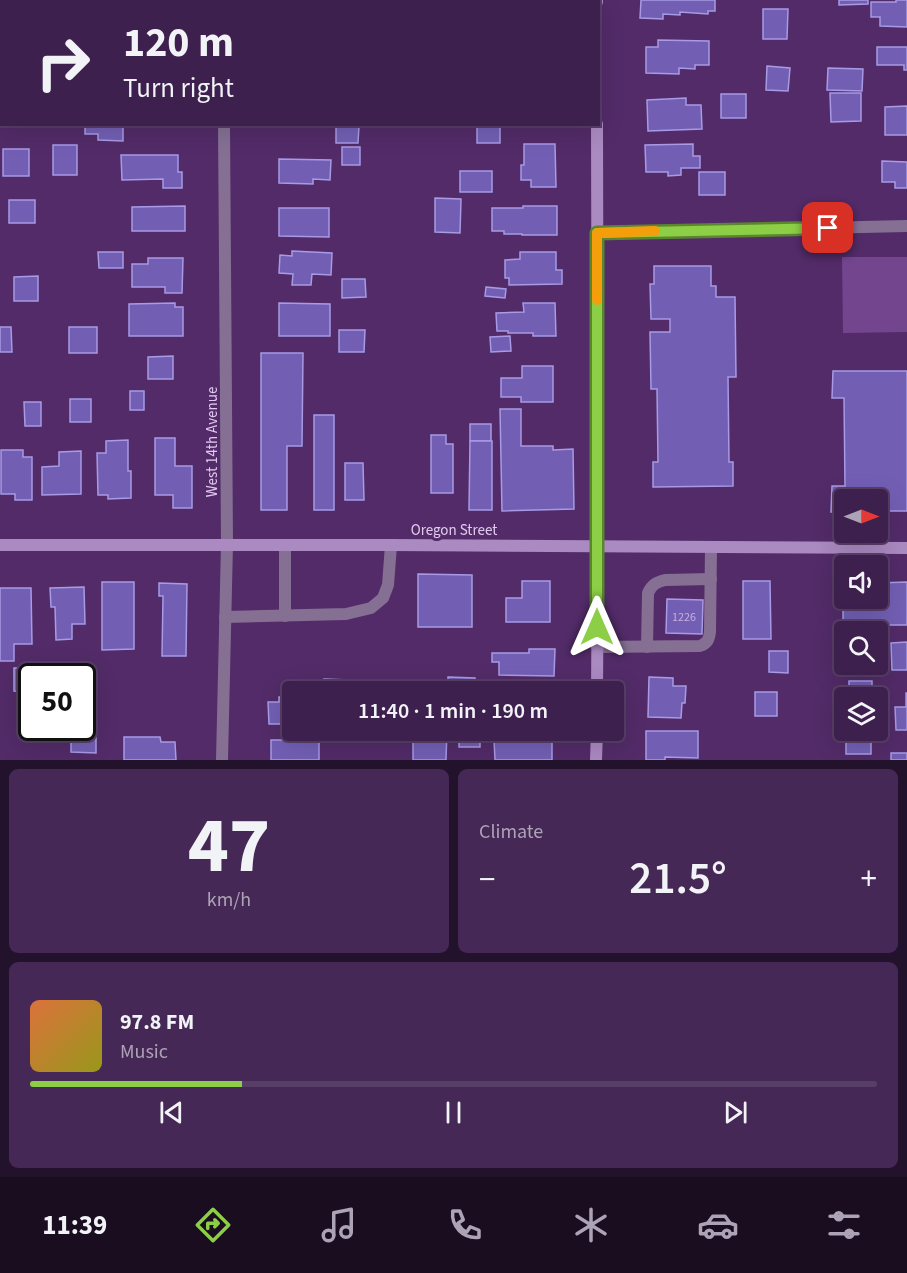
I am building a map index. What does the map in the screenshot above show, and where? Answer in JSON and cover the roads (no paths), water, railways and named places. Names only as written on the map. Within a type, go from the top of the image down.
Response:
[{"type":"main road","points":[[597,126],[597,681]]},
{"type":"main road","name":"Oregon Street","points":[[0,545],[907,548]]},
{"type":"main road","points":[[596,760],[597,741]]},
{"type":"street","name":"West 14th Avenue","points":[[222,760],[227,544],[224,126]]},
{"type":"street","points":[[597,233],[907,226]]},
{"type":"street","points":[[285,545],[285,616]]},
{"type":"street","points":[[225,617],[346,614],[371,609],[383,598],[388,585],[391,545]]},
{"type":"street","points":[[597,647],[700,646],[706,643],[710,632],[711,547]]},
{"type":"street","points":[[647,647],[648,593],[651,587],[665,580],[711,579]]}]
